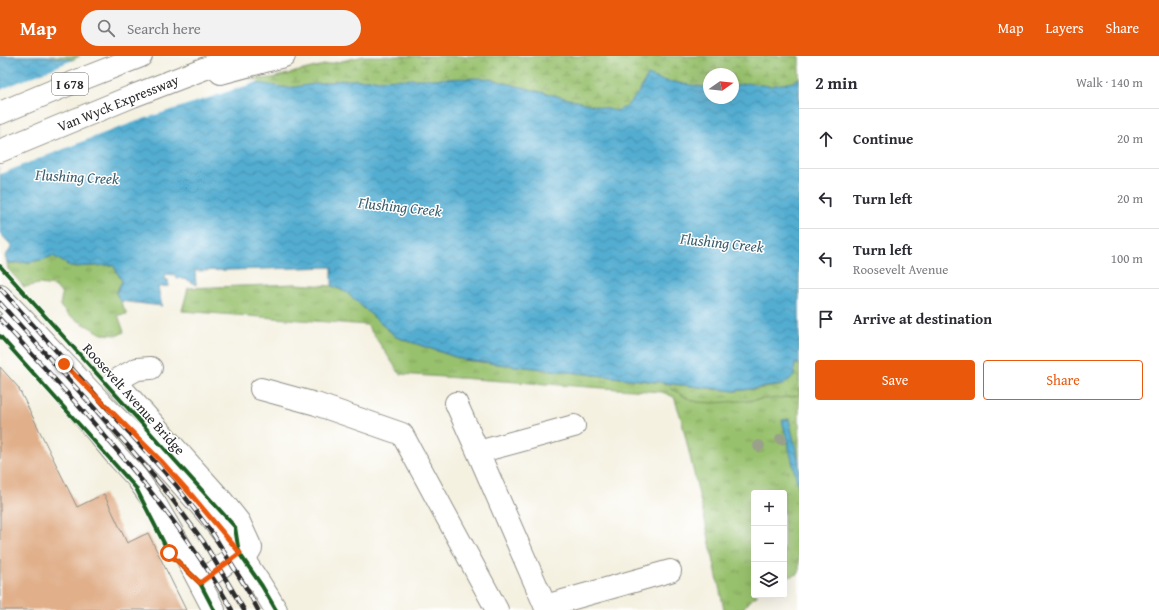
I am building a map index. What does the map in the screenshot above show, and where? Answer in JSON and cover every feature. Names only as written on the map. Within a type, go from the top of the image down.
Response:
[{"type":"main road","name":"I 678","points":[[0,113],[141,56]]},
{"type":"main road","name":"Van Wyck Expressway","points":[[0,151],[133,96],[237,56]]},
{"type":"main road","points":[[133,96],[275,58]]},
{"type":"main road","points":[[0,302],[161,461],[242,556],[276,610]]},
{"type":"main road","points":[[0,302],[105,442],[136,478],[156,505],[170,527],[214,610]]},
{"type":"main road","points":[[151,368],[137,369],[115,381],[223,502],[239,522],[251,548],[242,556],[200,583]]},
{"type":"main road","points":[[262,389],[316,404],[402,434],[497,610]]},
{"type":"main road","points":[[456,403],[546,608],[670,571]]},
{"type":"main road","points":[[478,452],[574,426]]},
{"type":"green space","points":[[0,56],[80,56],[66,63]]},
{"type":"green space","points":[[364,56],[799,56],[799,121],[645,120],[318,99],[241,80],[272,78]]},
{"type":"green space","points":[[53,256],[72,267],[113,265],[122,281],[116,293],[127,314],[118,315],[124,332],[118,335],[102,334],[68,315],[60,306],[62,294],[55,286],[39,284],[24,287],[8,269],[7,263],[31,262]]},
{"type":"green space","points":[[294,284],[332,286],[346,292],[396,337],[464,360],[735,391],[799,364],[799,573],[787,578],[787,490],[751,490],[751,598],[754,598],[742,610],[724,610],[681,418],[674,397],[662,392],[400,374],[367,325],[182,311],[188,288]]},
{"type":"green space","points":[[795,364],[799,364],[799,395],[792,397],[714,403],[697,402],[687,398],[662,383],[735,391],[780,386],[793,376]]},
{"type":"water","name":"Flushing Creek","points":[[0,56],[45,56],[241,80],[287,88],[342,80],[486,78],[616,111],[626,107],[639,92],[648,75],[661,80],[703,87],[703,104],[739,104],[739,85],[746,83],[770,86],[793,82],[799,78],[799,364],[795,364],[794,376],[783,385],[735,391],[464,360],[396,337],[346,292],[332,286],[332,267],[195,271],[196,285],[188,280],[166,274],[165,279],[168,280],[169,286],[158,287],[162,306],[120,301],[116,293],[122,281],[113,265],[71,267],[53,256],[31,262],[7,263],[5,256],[10,250],[11,245],[0,233]]},
{"type":"water","points":[[789,419],[799,462],[799,490],[782,420]]},
{"type":"pier","points":[[78,58],[261,81],[143,119],[0,174],[0,90]]},
{"type":"building","points":[[0,367],[18,387],[77,507],[104,494],[127,543],[148,533],[186,610],[0,610]]},
{"type":"railway","points":[[0,288],[176,485],[213,534],[258,610]]},
{"type":"railway","points":[[0,303],[130,448],[166,491],[203,541],[244,610]]},
{"type":"railway","points":[[0,319],[47,370],[137,475],[193,549],[214,579],[232,610]]},
{"type":"cycle path","name":"Roosevelt Avenue Bridge","points":[[0,266],[235,527],[239,553],[262,586],[276,610]]},
{"type":"cycle path","points":[[0,336],[136,488],[169,553],[200,583],[214,610]]},
{"type":"route","points":[[64,364],[161,461],[215,522],[240,553],[200,583],[169,553]]}]
